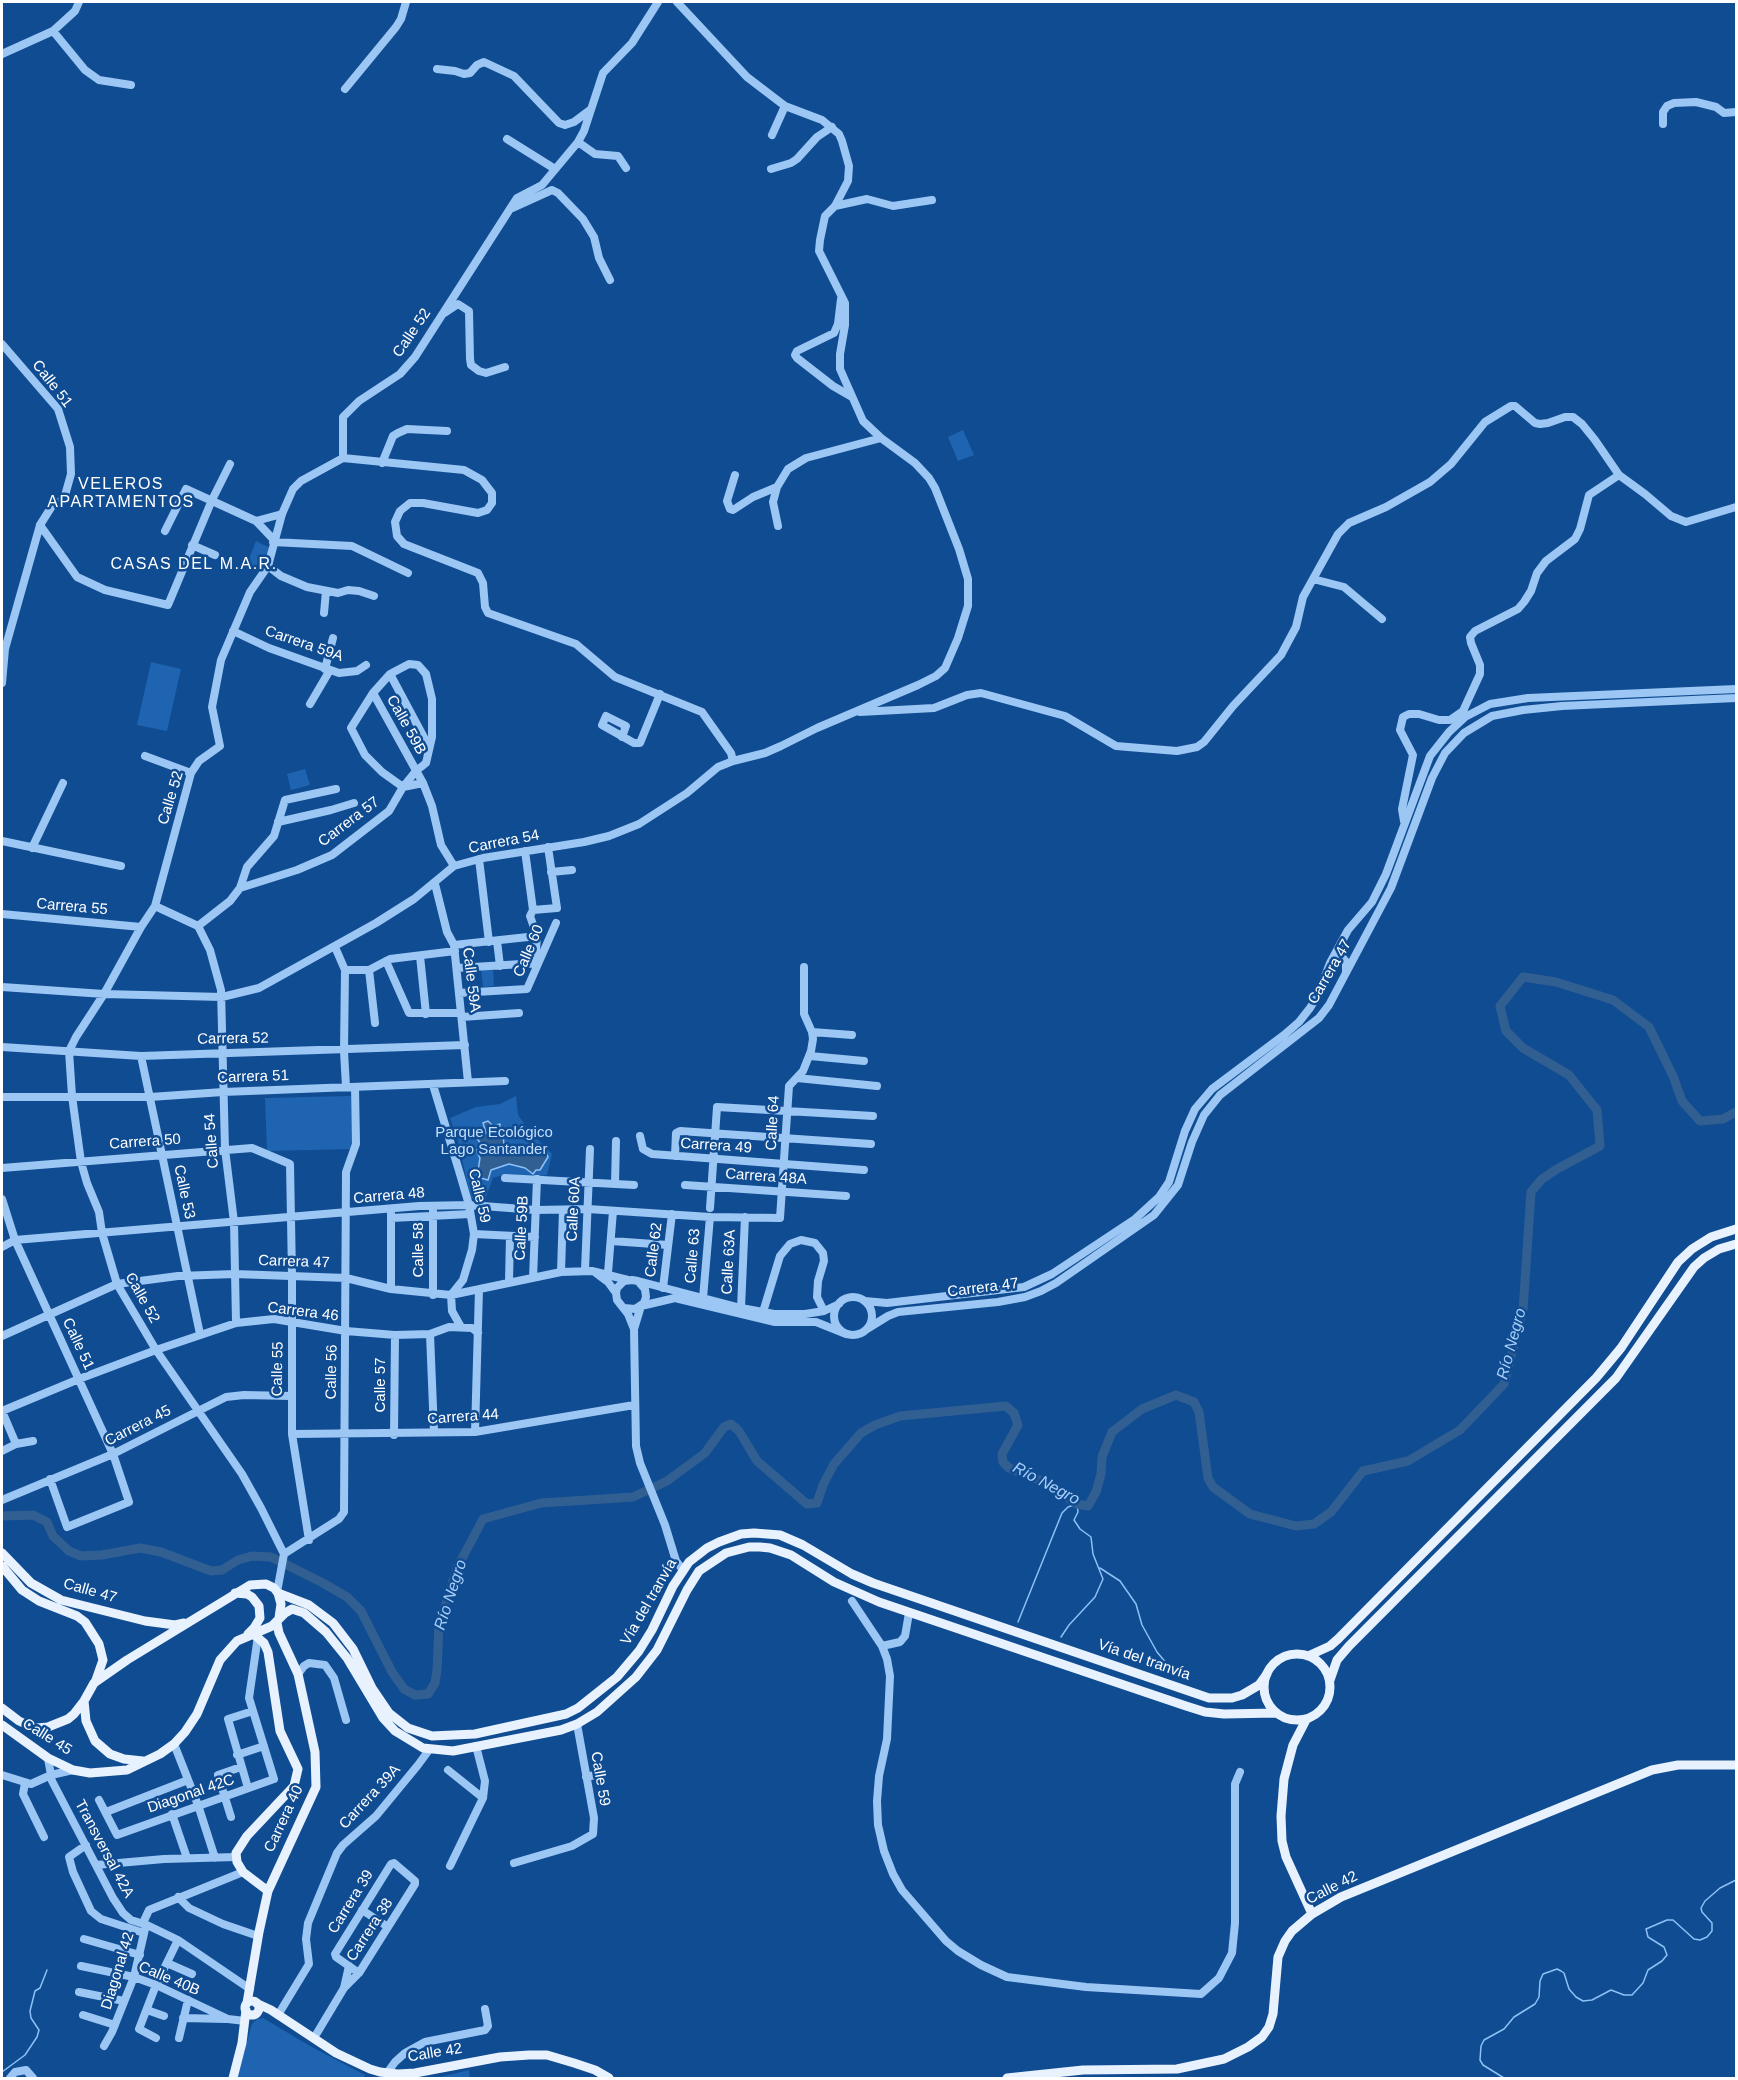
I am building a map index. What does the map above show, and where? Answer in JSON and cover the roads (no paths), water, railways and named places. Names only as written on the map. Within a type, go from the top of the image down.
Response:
[{"type":"main road","points":[[1308,1656],[1330,1646],[1338,1639],[1596,1378],[1621,1348],[1678,1262],[1692,1249],[1712,1237],[1737,1229]]},
{"type":"main road","points":[[1330,1680],[1322,1665],[1308,1656],[1295,1654],[1284,1657],[1274,1664],[1267,1674],[1264,1682],[1266,1699],[1276,1713],[1287,1719],[1306,1720],[1323,1709],[1337,1660],[1616,1378],[1694,1267],[1719,1249],[1737,1244]]},
{"type":"main road","name":"Vía del tranvía","points":[[275,1590],[309,1605],[333,1623],[353,1649],[382,1703],[398,1721],[425,1735],[475,1734],[566,1714],[590,1700],[617,1677],[639,1650],[683,1570],[697,1555],[719,1542],[741,1534],[769,1533],[793,1540],[864,1580],[1209,1698],[1232,1698],[1242,1695],[1259,1684],[1267,1674]]},
{"type":"main road","name":"Vía del tranvía","points":[[429,1750],[444,1751],[476,1746],[561,1730],[577,1724],[610,1702],[647,1664],[668,1631],[687,1590],[699,1571],[720,1556],[749,1547],[770,1548],[791,1555],[855,1597],[1205,1712],[1276,1713]]},
{"type":"main road","name":"Calle 47","points":[[2,1552],[31,1584],[61,1600],[145,1621],[175,1625],[186,1623]]},
{"type":"main road","name":"Calle 47","points":[[2,1567],[22,1590],[86,1622],[99,1644],[103,1660],[94,1683]]},
{"type":"main road","points":[[683,1570],[699,1571]]},
{"type":"main road","points":[[683,1570],[687,1578],[687,1590]]},
{"type":"main road","points":[[855,1597],[864,1591],[889,1601],[893,1598],[891,1594],[866,1585],[864,1580]]},
{"type":"main road","points":[[94,1683],[109,1671],[250,1585],[275,1590],[281,1613],[277,1623]]},
{"type":"main road","points":[[234,1594],[247,1594],[259,1606],[260,1612],[252,1635]]},
{"type":"main road","points":[[252,1635],[277,1623],[285,1613],[292,1610],[304,1613],[314,1620],[342,1650],[376,1708],[395,1731],[429,1750]]},
{"type":"main road","name":"Carrera 40","points":[[233,2079],[250,2008],[258,1935],[268,1890],[316,1787],[315,1752],[298,1674],[279,1634],[277,1623]]},
{"type":"main road","points":[[252,1635],[268,1652],[280,1731],[285,1745],[297,1764],[298,1773],[294,1786],[247,1836],[238,1849],[236,1857],[243,1872],[268,1890]]},
{"type":"main road","name":"Calle 45","points":[[2,1725],[48,1758],[73,1770],[90,1773],[116,1772],[148,1761],[174,1744],[197,1714],[220,1660],[237,1641],[252,1635]]},
{"type":"main road","name":"Calle 45","points":[[2,1708],[28,1725],[37,1728],[48,1727],[74,1714],[94,1683]]},
{"type":"main road","points":[[84,1701],[89,1731],[102,1748],[124,1759],[148,1761]]},
{"type":"main road","points":[[1287,1719],[1293,1745]]},
{"type":"main road","points":[[1306,1720],[1293,1745],[1284,1779],[1281,1816],[1282,1841],[1286,1857],[1312,1914]]},
{"type":"main road","name":"Calle 42","points":[[1007,2079],[1083,2070],[1139,2074],[1224,2060],[1262,2037],[1269,2027],[1273,2014],[1278,1957],[1292,1931],[1312,1914],[1341,1897],[1652,1770],[1678,1765],[1737,1765]]},
{"type":"main road","name":"Calle 42","points":[[250,2008],[277,2014],[351,2060],[370,2069],[387,2073],[423,2072],[500,2057],[547,2055],[595,2070],[609,2079]]},
{"type":"street","points":[[2,54],[53,31],[75,12],[79,2]]},
{"type":"street","points":[[345,89],[396,27],[406,2]]},
{"type":"street","name":"Calle 52","points":[[284,1554],[242,1474],[156,1350],[117,1284],[102,1233],[99,1212],[81,1161],[72,1096],[69,1052],[155,906],[191,773],[199,761],[219,746],[212,707],[221,660],[250,592],[268,566],[282,514],[293,489],[343,458],[343,417],[359,401],[400,374],[415,357],[517,198],[542,185],[578,142],[584,131],[603,73],[632,44],[658,2]]},
{"type":"street","points":[[677,2],[747,77],[785,106],[822,120],[832,127],[842,141],[849,166],[848,181],[835,206],[825,216],[819,240],[819,251],[845,303],[840,369],[863,421],[881,438]]},
{"type":"street","points":[[53,31],[85,70],[99,80],[131,85]]},
{"type":"street","points":[[437,69],[464,74],[470,73],[477,65],[484,62],[514,76],[559,123],[565,125],[574,122],[590,110]]},
{"type":"street","points":[[1663,124],[1663,112],[1667,106],[1674,103],[1696,102],[1716,107],[1724,113],[1737,112]]},
{"type":"street","points":[[772,135],[785,106]]},
{"type":"street","points":[[771,169],[797,159],[817,137],[832,127]]},
{"type":"street","points":[[507,139],[555,169]]},
{"type":"street","points":[[578,142],[595,154],[618,156],[626,168]]},
{"type":"street","points":[[510,209],[552,190],[558,193],[583,219],[594,237],[599,258],[610,280]]},
{"type":"street","points":[[835,206],[867,199],[893,206],[932,200]]},
{"type":"street","points":[[842,294],[838,324],[834,333],[797,351],[795,355],[833,386],[852,397]]},
{"type":"street","points":[[440,317],[458,304],[464,306],[469,311],[471,365],[486,373],[506,367]]},
{"type":"street","name":"Calle 51","points":[[2,345],[58,409],[70,447],[71,474],[64,498],[52,506],[40,525],[5,649],[2,683]]},
{"type":"street","points":[[852,713],[934,708],[967,695],[981,693],[1065,716],[1116,746],[1167,750],[1188,749],[1204,742],[1233,706],[1281,655],[1296,627],[1303,597],[1338,534],[1349,523],[1386,507],[1430,482],[1450,464],[1485,422],[1511,406],[1515,406],[1535,423],[1540,424],[1573,417],[1595,440],[1619,475],[1671,516],[1686,522],[1737,507]]},
{"type":"street","points":[[382,463],[393,436],[398,433],[408,429],[447,431]]},
{"type":"street","points":[[777,526],[773,502],[777,487],[788,469],[807,458],[881,438]]},
{"type":"street","name":"Carrera 54","points":[[2,987],[104,994],[222,997],[259,988],[335,947],[414,899],[454,866],[479,859],[609,836],[639,824],[687,793],[718,767],[765,753],[936,676],[945,668],[965,621],[968,606],[968,579],[959,549],[932,483],[915,463],[881,438]]},
{"type":"street","points":[[343,458],[464,470],[482,480],[492,493],[492,503],[487,510],[478,513],[423,503],[410,503],[400,512],[394,522],[397,536],[404,544],[478,573],[483,584],[485,607],[488,613],[576,644],[615,677],[695,708],[706,716],[731,753],[733,761]]},
{"type":"street","points":[[40,525],[77,577],[105,590],[168,605],[192,545],[230,464]]},
{"type":"street","points":[[735,475],[727,501],[730,509],[733,510],[753,497],[777,487]]},
{"type":"street","points":[[1405,824],[1402,809],[1413,755],[1400,730],[1403,717],[1409,714],[1419,714],[1439,720],[1449,720],[1463,711],[1480,674],[1470,637],[1474,631],[1518,609],[1531,591],[1546,561],[1575,539],[1589,495],[1619,475]]},
{"type":"street","points":[[165,531],[186,489],[256,521],[274,541],[352,546],[408,573]]},
{"type":"street","points":[[256,521],[282,514]]},
{"type":"street","points":[[192,545],[215,555]]},
{"type":"street","points":[[268,566],[281,576],[307,587],[326,591],[358,591],[374,596]]},
{"type":"street","points":[[1312,579],[1344,587],[1382,619]]},
{"type":"street","points":[[324,613],[326,591]]},
{"type":"street","name":"Carrera 59A","points":[[233,631],[269,648],[339,673],[357,671],[366,665]]},
{"type":"street","points":[[310,704],[328,670],[333,638]]},
{"type":"street","points":[[423,783],[404,788],[382,772],[365,755],[351,728],[373,693],[390,674],[409,664],[418,664],[426,674],[432,699],[432,737],[429,747]]},
{"type":"street","points":[[390,674],[429,747]]},
{"type":"street","name":"Carrera 47","points":[[865,1301],[896,1302],[1024,1287],[1052,1274],[1135,1219],[1159,1197],[1169,1182],[1185,1131],[1195,1109],[1212,1089],[1299,1022],[1318,995],[1330,963],[1348,930],[1372,902],[1386,874],[1430,756],[1449,732],[1465,717],[1490,704],[1528,698],[1737,689]]},
{"type":"street","name":"Calle 59B","points":[[373,693],[423,783],[432,806],[441,845],[454,866]]},
{"type":"street","points":[[622,736],[634,743],[640,743],[660,694]]},
{"type":"street","name":"Carrera 47","points":[[867,1329],[898,1312],[1006,1301],[1041,1291],[1142,1224],[1164,1204],[1178,1185],[1192,1142],[1204,1115],[1220,1095],[1319,1018],[1329,1005],[1391,888],[1432,778],[1445,753],[1464,733],[1492,716],[1523,710],[1562,706],[1737,698]]},
{"type":"street","name":"Carrera 57","points":[[198,926],[230,901],[240,888],[297,870],[332,855],[389,812],[416,771],[426,763],[429,747]]},
{"type":"street","points":[[145,756],[191,773]]},
{"type":"street","points":[[32,848],[63,783]]},
{"type":"street","points":[[240,888],[247,867],[274,836],[285,800],[336,789]]},
{"type":"street","points":[[278,822],[354,803]]},
{"type":"street","points":[[2,841],[121,866]]},
{"type":"street","points":[[533,910],[556,909],[548,847]]},
{"type":"street","name":"Calle 60","points":[[525,851],[533,910],[530,916],[537,936],[536,963]]},
{"type":"street","points":[[479,859],[493,941],[500,966]]},
{"type":"street","points":[[551,872],[572,870]]},
{"type":"street","name":"Calle 59A","points":[[435,884],[447,933],[454,948],[468,1082]]},
{"type":"street","points":[[155,906],[198,926]]},
{"type":"street","name":"Carrera 55","points":[[2,914],[141,927]]},
{"type":"street","name":"Calle 60","points":[[459,993],[527,989],[536,963],[555,923]]},
{"type":"street","name":"Calle 54","points":[[198,926],[210,950],[222,997],[225,1149],[234,1222],[236,1323]]},
{"type":"street","points":[[345,970],[369,970],[386,961],[493,941],[537,936]]},
{"type":"street","name":"Calle 56","points":[[309,1540],[343,1515],[345,1483],[346,1172],[356,1144],[351,1087],[344,1051],[345,970],[335,947]]},
{"type":"street","points":[[420,956],[426,1014]]},
{"type":"street","points":[[1330,963],[1342,958],[1346,962],[1346,973]]},
{"type":"street","points":[[386,961],[409,1013],[461,1015],[519,1013]]},
{"type":"street","points":[[457,968],[536,963]]},
{"type":"street","name":"Calle 64","points":[[780,1218],[789,1086],[797,1078],[810,1056],[813,1039],[804,1014],[804,967]]},
{"type":"street","points":[[369,970],[375,1023]]},
{"type":"street","points":[[812,1032],[852,1035]]},
{"type":"street","name":"Carrera 52","points":[[2,1047],[141,1056],[344,1051],[465,1045]]},
{"type":"street","name":"Calle 53","points":[[141,1056],[200,1334]]},
{"type":"street","points":[[810,1056],[864,1061]]},
{"type":"street","points":[[797,1078],[877,1086]]},
{"type":"street","name":"Carrera 51","points":[[2,1096],[150,1097],[505,1081]]},
{"type":"street","name":"Calle 59","points":[[433,1085],[453,1148],[470,1210],[474,1234],[463,1280],[452,1295]]},
{"type":"street","name":"Calle 63","points":[[703,1298],[716,1108],[719,1106],[788,1110]]},
{"type":"street","points":[[788,1110],[873,1116]]},
{"type":"street","points":[[675,1156],[676,1133],[680,1131],[871,1144]]},
{"type":"street","points":[[615,1184],[616,1141]]},
{"type":"street","name":"Carrera 49","points":[[641,1141],[648,1152],[675,1156],[864,1170]]},
{"type":"street","name":"Carrera 50","points":[[2,1168],[256,1148],[288,1162]]},
{"type":"street","name":"Calle 60A","points":[[588,1271],[590,1149]]},
{"type":"street","name":"Calle 55","points":[[288,1162],[291,1165],[292,1434],[309,1540]]},
{"type":"street","points":[[505,1178],[634,1185]]},
{"type":"street","name":"Calle 59B","points":[[532,1278],[537,1179]]},
{"type":"street","name":"Carrera 48A","points":[[685,1185],[846,1196]]},
{"type":"street","name":"Calle 51","points":[[2,1199],[15,1240],[113,1454],[129,1502],[67,1527],[50,1479]]},
{"type":"street","name":"Carrera 48","points":[[2,1247],[15,1240],[347,1213],[391,1214],[433,1206],[470,1210],[588,1209],[672,1214],[710,1212],[745,1217],[780,1218]]},
{"type":"street","name":"Calle 58","points":[[433,1206],[433,1295]]},
{"type":"street","points":[[391,1289],[391,1214],[433,1215],[470,1210]]},
{"type":"street","points":[[561,1272],[563,1210]]},
{"type":"street","points":[[608,1273],[613,1211]]},
{"type":"street","name":"Calle 62","points":[[663,1288],[672,1214]]},
{"type":"street","name":"Calle 63A","points":[[741,1308],[745,1217]]},
{"type":"street","points":[[474,1234],[535,1237]]},
{"type":"street","points":[[509,1282],[510,1236]]},
{"type":"street","points":[[764,1312],[780,1256],[790,1244],[801,1240],[815,1244],[823,1253],[824,1261],[818,1281],[817,1298],[824,1311]]},
{"type":"street","points":[[611,1241],[668,1245]]},
{"type":"street","points":[[588,1271],[608,1282],[634,1329]]},
{"type":"street","name":"Carrera 47","points":[[2,1336],[117,1284],[188,1275],[292,1275],[346,1278],[391,1289],[433,1295],[452,1295],[561,1272],[608,1273],[628,1280]]},
{"type":"street","points":[[463,1280],[475,1289],[475,1432]]},
{"type":"street","points":[[616,1293],[620,1284],[628,1280],[639,1281],[741,1308],[764,1312],[805,1314],[824,1311],[851,1297],[865,1301],[871,1308],[873,1317],[867,1329],[860,1334],[846,1334],[816,1322],[775,1322],[675,1298],[635,1309],[624,1308]]},
{"type":"street","points":[[639,1281],[646,1293],[634,1329],[636,1446],[676,1561],[683,1570]]},
{"type":"street","points":[[452,1295],[452,1311],[461,1327]]},
{"type":"street","points":[[839,1304],[835,1312],[835,1320],[846,1334]]},
{"type":"street","name":"Carrera 46","points":[[2,1412],[79,1379],[236,1323],[274,1319],[346,1331],[395,1335],[430,1334],[442,1328],[476,1328]]},
{"type":"street","points":[[430,1334],[434,1432]]},
{"type":"street","name":"Calle 57","points":[[394,1435],[395,1335]]},
{"type":"street","name":"Carrera 45","points":[[3,1498],[113,1454],[226,1397],[291,1396]]},
{"type":"street","name":"Carrera 44","points":[[292,1434],[394,1435],[475,1432],[634,1405]]},
{"type":"street","points":[[2,1412],[16,1444]]},
{"type":"street","points":[[2,1451],[16,1444],[33,1441]]},
{"type":"street","points":[[275,1590],[284,1554],[309,1540]]},
{"type":"street","points":[[855,1597],[882,1646],[890,1676],[887,1739],[879,1776],[877,1801],[878,1824],[892,1874],[902,1890],[946,1941],[974,1960],[1007,1977],[1086,1987],[1201,1994],[1220,1978],[1232,1953],[1235,1923],[1235,1784],[1240,1772]]},
{"type":"street","points":[[882,1646],[900,1642],[905,1636],[909,1613]]},
{"type":"street","points":[[237,1755],[264,1746],[249,1698],[252,1635]]},
{"type":"street","points":[[298,1674],[309,1663],[325,1665],[334,1678],[346,1720]]},
{"type":"street","points":[[248,1788],[228,1719],[253,1711]]},
{"type":"street","name":"Calle 59","points":[[514,1863],[572,1846],[593,1834],[594,1827],[577,1724]]},
{"type":"street","points":[[174,1744],[198,1805],[215,1858]]},
{"type":"street","name":"Diagonal 42C","points":[[106,1812],[117,1834],[274,1779],[264,1746]]},
{"type":"street","points":[[450,1866],[483,1797],[485,1781],[476,1746]]},
{"type":"street","name":"Carrera 39A","points":[[332,1863],[343,1845],[376,1816],[429,1750]]},
{"type":"street","name":"Transversal 42A","points":[[48,1758],[55,1786],[123,1913],[145,1927],[178,1940],[250,2008]]},
{"type":"street","points":[[231,1817],[218,1774],[241,1767]]},
{"type":"street","points":[[38,1782],[51,1775],[73,1770]]},
{"type":"street","points":[[448,1770],[483,1797]]},
{"type":"street","points":[[586,1778],[604,1773]]},
{"type":"street","points":[[2,1775],[25,1783],[38,1782],[55,1786]]},
{"type":"street","points":[[99,1800],[106,1812],[188,1780]]},
{"type":"street","points":[[25,1783],[23,1794],[44,1837]]},
{"type":"street","points":[[172,1814],[186,1857]]},
{"type":"street","name":"Transversal 42A","points":[[86,1845],[69,1857],[88,1906],[95,1916],[145,1927]]},
{"type":"street","points":[[96,1865],[186,1857],[236,1857]]},
{"type":"street","name":"Carrera 39","points":[[277,2014],[309,1964],[306,1939],[308,1923],[332,1863]]},
{"type":"street","name":"Carrera 39","points":[[349,1966],[335,1956],[392,1863]]},
{"type":"street","name":"Carrera 38","points":[[314,2038],[344,1988],[359,1973],[416,1883],[392,1863]]},
{"type":"street","name":"Diagonal 42","points":[[104,2046],[134,1977],[149,1910],[243,1872]]},
{"type":"street","points":[[178,1897],[189,1908],[197,1912],[223,1924],[258,1935]]},
{"type":"street","points":[[362,1910],[388,1927]]},
{"type":"street","points":[[84,1939],[140,1955]]},
{"type":"street","points":[[156,2038],[139,2029],[156,1985],[178,1940]]},
{"type":"street","points":[[167,1963],[192,1974]]},
{"type":"street","name":"Calle 40B","points":[[81,1966],[134,1977],[228,2019],[250,2008]]},
{"type":"street","points":[[349,1966],[359,1973]]},
{"type":"street","name":"Carrera 38","points":[[344,1988],[349,1966]]},
{"type":"street","points":[[79,1992],[124,2001]]},
{"type":"street","points":[[179,2038],[188,2000]]},
{"type":"street","points":[[387,2073],[405,2053],[425,2042],[485,2030],[488,2026],[485,2009]]},
{"type":"street","points":[[147,2010],[164,2016]]},
{"type":"street","points":[[83,2015],[115,2025]]},
{"type":"street","points":[[183,2018],[228,2019]]},
{"type":"street","points":[[10,2079],[15,2072],[26,2070],[33,2079]]},
{"type":"waterway","name":"Río Negro","points":[[2,1516],[33,1515],[47,1522],[53,1536],[69,1551],[81,1556],[102,1555],[140,1548],[161,1552],[211,1571],[222,1570],[238,1560],[252,1556],[271,1557],[347,1597],[361,1611],[392,1672],[404,1689],[415,1695],[428,1694],[435,1683],[439,1626],[457,1568],[483,1519],[541,1503],[633,1497],[667,1481],[705,1453],[724,1427],[731,1424],[739,1431],[757,1461],[807,1504],[817,1503],[834,1464],[861,1433],[875,1425],[900,1416],[1006,1406],[1014,1413],[1018,1425],[1002,1454],[1003,1462],[1009,1468],[1042,1481],[1077,1504],[1088,1506],[1096,1492],[1101,1474],[1102,1457],[1112,1432],[1142,1409],[1176,1395],[1194,1402],[1199,1412],[1208,1478],[1213,1487],[1250,1514],[1296,1526],[1314,1524],[1331,1512],[1363,1471],[1408,1461],[1460,1430],[1504,1384],[1523,1310],[1531,1192],[1542,1179],[1600,1146],[1597,1110],[1569,1075],[1523,1048],[1506,1031],[1500,1006],[1523,977],[1556,982],[1613,1000],[1649,1027],[1673,1076],[1682,1101],[1700,1121],[1723,1119],[1736,1112]]},
{"type":"waterway","points":[[1018,1622],[1062,1513],[1068,1507],[1077,1504],[1078,1512],[1074,1520],[1080,1529],[1091,1537],[1093,1554],[1103,1579],[1095,1597],[1061,1637]]},
{"type":"waterway","points":[[1100,1568],[1120,1581],[1136,1604],[1142,1625],[1157,1652],[1167,1664],[1185,1671],[1187,1677]]},
{"type":"waterway","points":[[1504,2078],[1483,2065],[1480,2060],[1481,2046],[1484,2040],[1504,2029],[1514,2017],[1535,2004],[1539,1997],[1543,1974],[1557,1969],[1564,1973],[1569,1989],[1583,2001],[1592,2000],[1611,1990],[1624,1995],[1632,1995],[1643,1983],[1648,1970],[1667,1955],[1664,1947],[1648,1937],[1646,1929],[1667,1920],[1673,1920],[1694,1939],[1700,1940],[1707,1937],[1712,1931],[1712,1923],[1701,1908],[1705,1901],[1720,1888],[1736,1880]]},
{"type":"waterway","points":[[2,2072],[25,2055],[37,2037],[39,2030],[31,2018],[30,2011],[35,1991],[40,1988],[47,1970]]},
{"type":"district","name":"VELEROS APARTAMENTOS","points":[[121,494]]},
{"type":"district","name":"CASAS DEL M.A.R.","points":[[194,565]]},
{"type":"park label","name":"Parque Ecológico Lago Santander","points":[[494,1142]]}]
